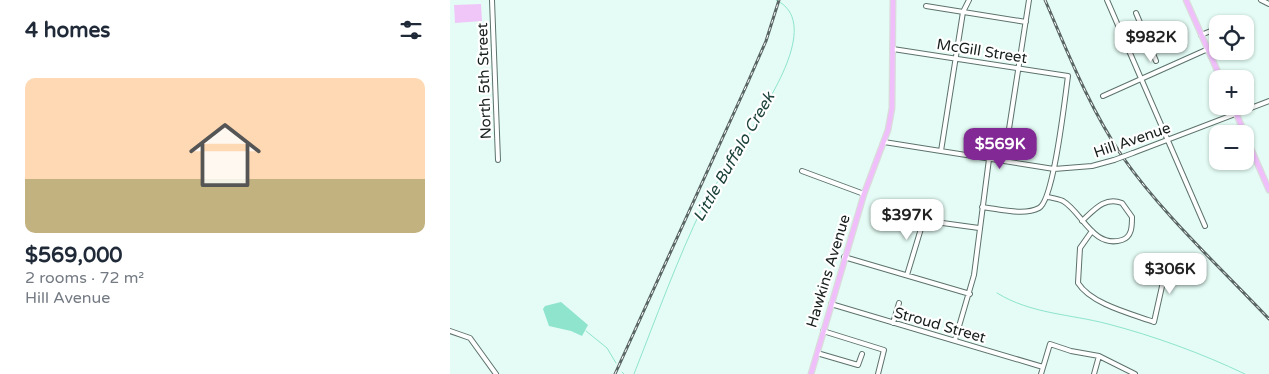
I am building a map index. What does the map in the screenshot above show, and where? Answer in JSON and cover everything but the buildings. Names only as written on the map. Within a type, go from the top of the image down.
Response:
[{"type":"main road","name":"Hawkins Avenue","points":[[811,374],[844,257],[864,194],[884,142],[892,108],[893,0]]},
{"type":"main road","points":[[1186,0],[1217,70]]},
{"type":"main road","points":[[1236,115],[1241,125]]},
{"type":"main road","points":[[1254,154],[1269,187]]},
{"type":"street","name":"North 5th Street","points":[[492,0],[498,160]]},
{"type":"street","points":[[941,151],[963,12],[970,0]]},
{"type":"street","points":[[1004,161],[1029,0]]},
{"type":"street","points":[[1107,0],[1205,226]]},
{"type":"street","points":[[1261,0],[1269,4]]},
{"type":"street","points":[[926,6],[1026,22]]},
{"type":"street","points":[[1136,13],[1156,61]]},
{"type":"street","points":[[1202,35],[1209,32]]},
{"type":"street","points":[[1127,46],[1146,38]]},
{"type":"street","name":"McGill Street","points":[[893,49],[1068,76],[1054,169]]},
{"type":"street","points":[[1103,96],[1208,49]]},
{"type":"street","name":"Hill Avenue","points":[[1254,107],[1269,101]]},
{"type":"street","name":"Hill Avenue","points":[[884,142],[1054,169],[1092,166],[1114,160],[1236,115]]},
{"type":"street","points":[[955,340],[974,275],[989,159]]},
{"type":"street","points":[[982,207],[1030,211],[1042,206],[1048,197],[1054,169]]},
{"type":"street","points":[[802,171],[864,194]]},
{"type":"street","points":[[1048,197],[1064,202],[1092,232],[1107,240],[1123,240],[1130,232],[1132,215],[1122,203],[1112,200],[1104,202],[1082,221]]},
{"type":"street","points":[[907,275],[924,222],[980,228]]},
{"type":"street","points":[[1092,232],[1080,248],[1077,278],[1082,290],[1091,297],[1154,322],[1167,264]]},
{"type":"street","points":[[844,257],[970,294]]},
{"type":"street","points":[[893,323],[899,303]]},
{"type":"street","name":"Stroud Street","points":[[830,304],[1043,367]]},
{"type":"street","points":[[450,331],[470,338],[496,374]]},
{"type":"street","points":[[823,331],[884,350],[878,374]]},
{"type":"street","points":[[1041,374],[1050,344],[1071,352],[1099,356],[1135,374]]},
{"type":"street","points":[[817,353],[858,365],[862,354]]},
{"type":"street","points":[[1094,374],[1099,356]]},
{"type":"shaded area","points":[[481,4],[482,21],[455,23],[454,5]]},
{"type":"shaded area","points":[[561,302],[588,325],[582,336],[571,331],[549,326],[543,309],[545,306]]},
{"type":"waterway","name":"Little Buffalo Creek","points":[[634,374],[693,226],[716,184],[744,147],[753,126],[781,78],[793,41],[794,24],[789,10],[776,0]]},
{"type":"waterway","points":[[997,293],[1023,305],[1051,313],[1108,324],[1143,334],[1212,359],[1245,374]]},
{"type":"waterway","points":[[586,331],[607,348],[616,363]]},
{"type":"railway","points":[[615,374],[766,41],[779,0]]},
{"type":"railway","points":[[1045,0],[1089,99],[1122,156],[1173,220],[1269,319]]}]
